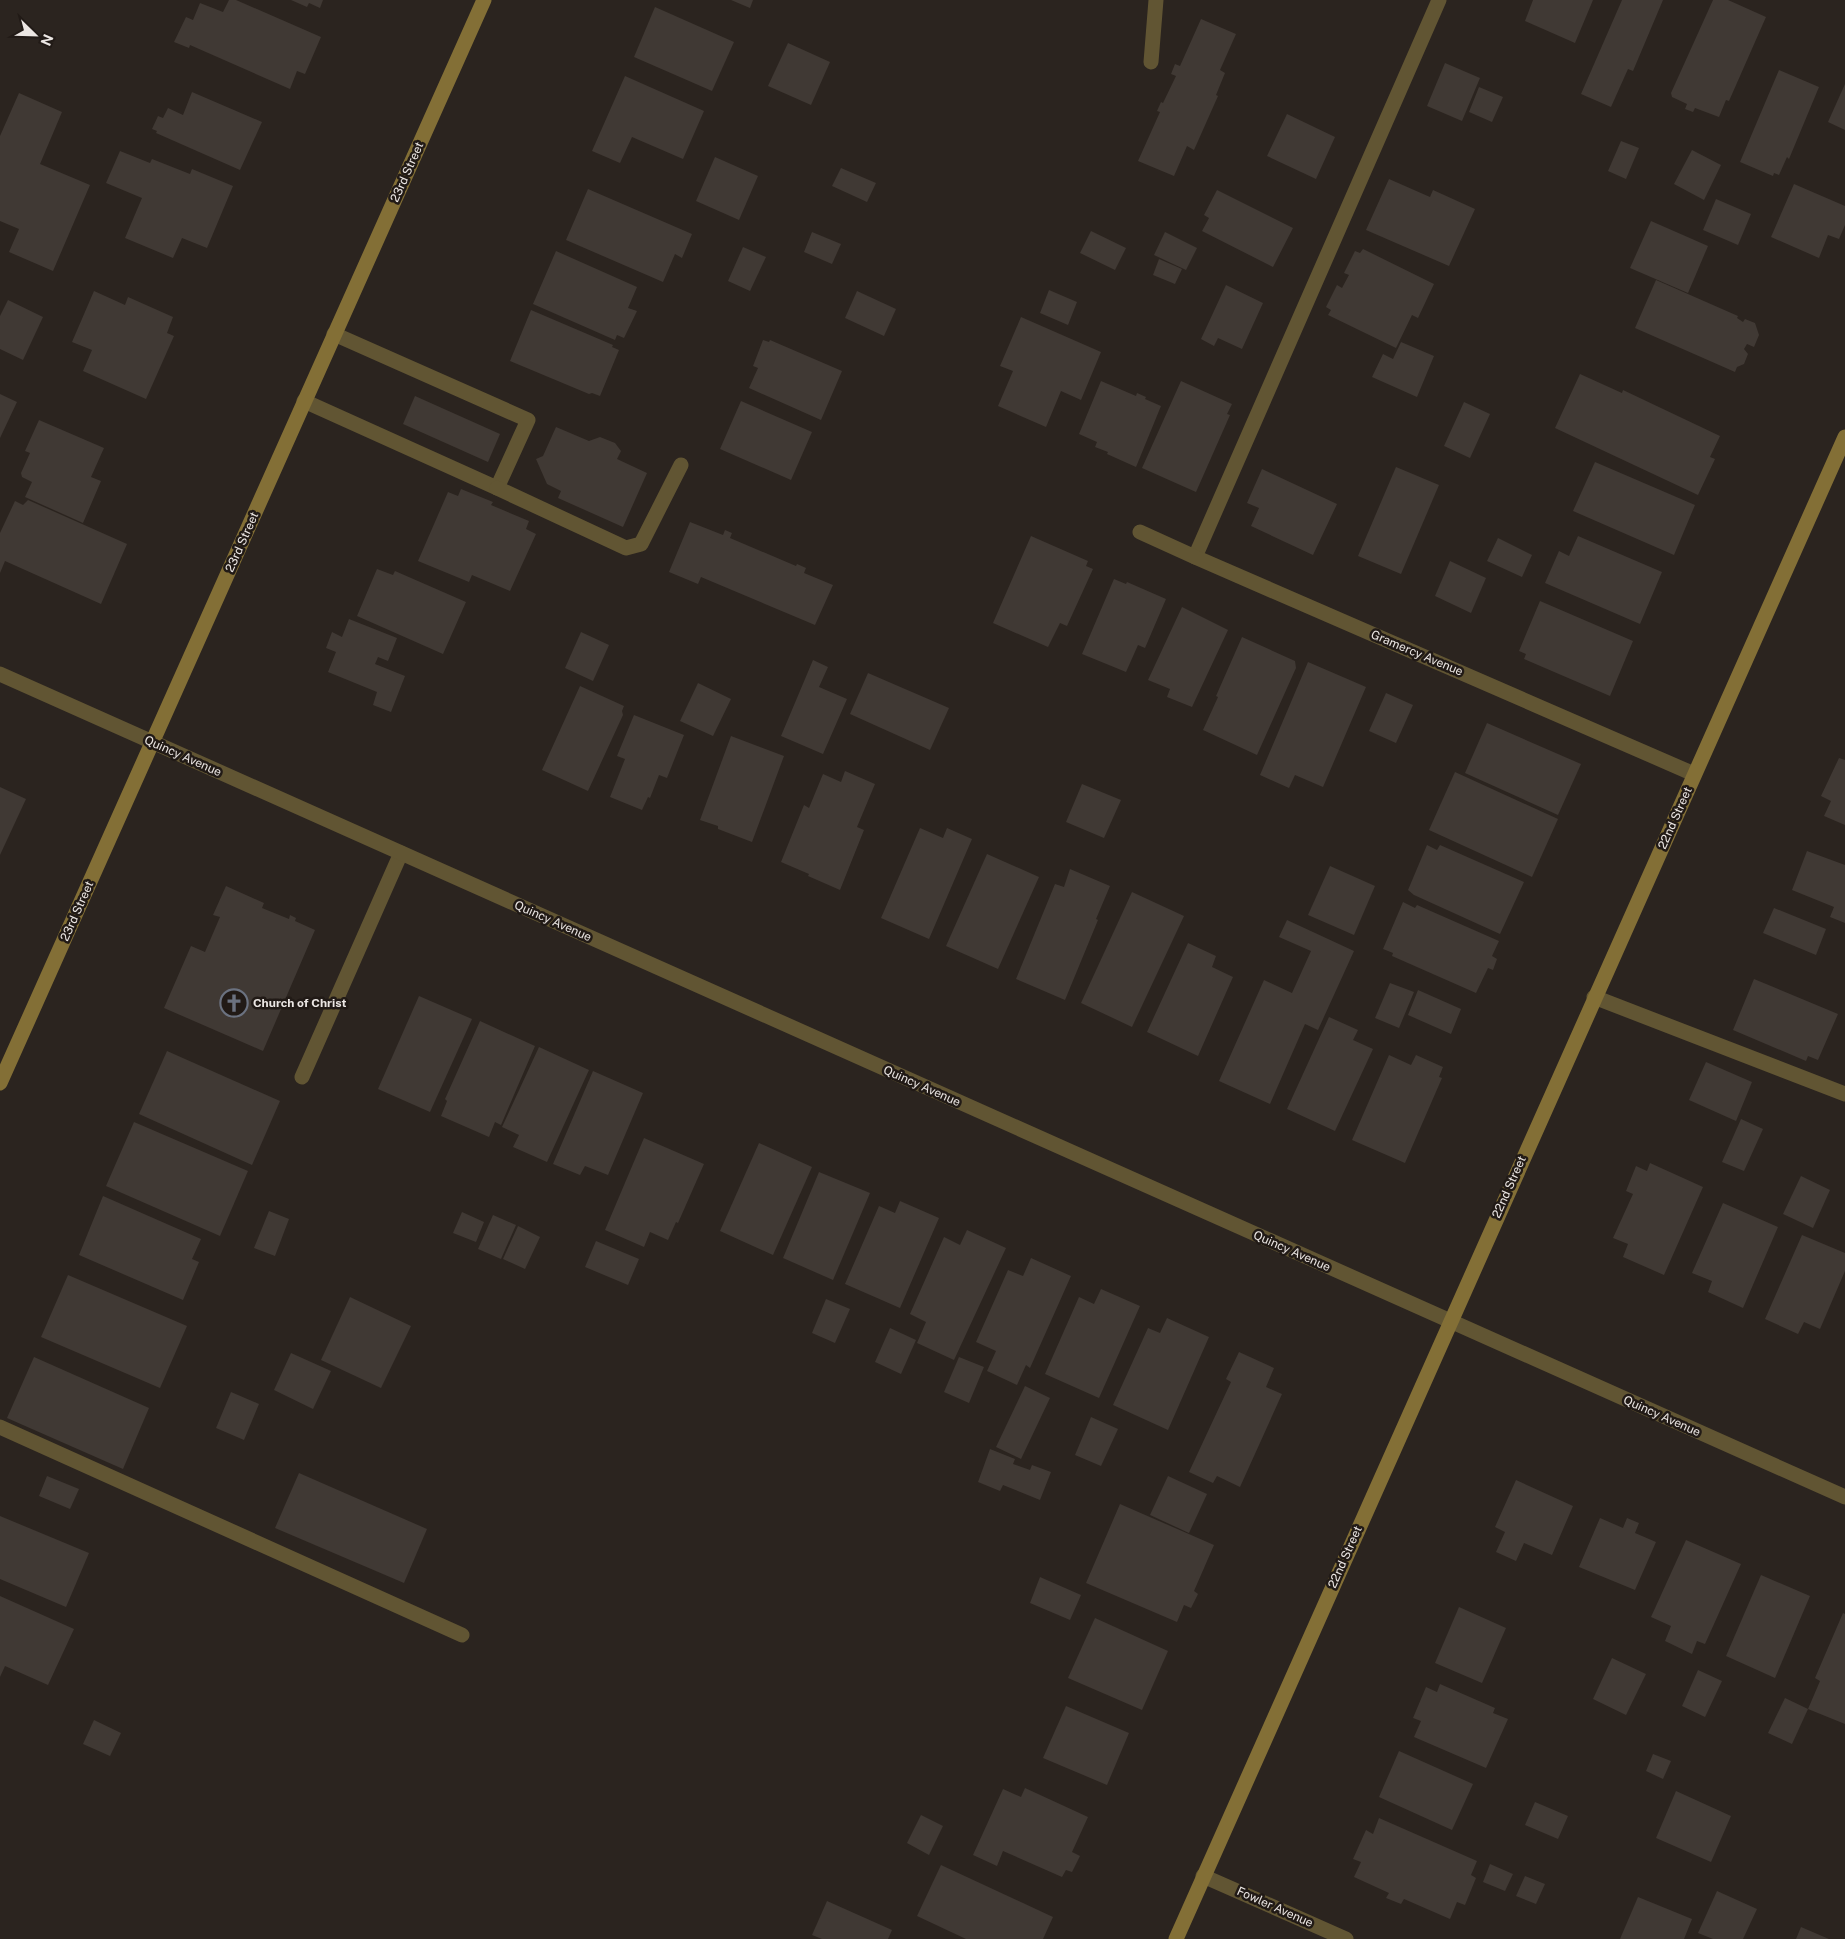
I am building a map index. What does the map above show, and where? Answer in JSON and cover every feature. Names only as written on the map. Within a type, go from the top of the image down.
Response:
[{"type":"street","name":"23rd Street","points":[[0,1083],[484,0]]},
{"type":"street","points":[[1151,62],[1156,0]]},
{"type":"street","points":[[1195,557],[1439,0]]},
{"type":"street","points":[[334,334],[528,420],[497,488]]},
{"type":"street","points":[[304,401],[626,548],[641,544],[681,465]]},
{"type":"street","name":"22nd Street","points":[[1176,1939],[1845,437]]},
{"type":"street","name":"Gramercy Avenue","points":[[1140,532],[1694,774]]},
{"type":"street","name":"Quincy Avenue","points":[[0,674],[1845,1497]]},
{"type":"street","points":[[302,1077],[401,853]]},
{"type":"street","points":[[1594,997],[1845,1094]]},
{"type":"street","points":[[0,1427],[462,1634]]},
{"type":"street","name":"Fowler Avenue","points":[[1204,1876],[1346,1939]]},
{"type":"building","points":[[229,0],[236,0],[321,37],[305,74],[297,71],[290,89],[190,45],[189,48],[174,42],[186,17],[193,20],[200,3],[223,12]]},
{"type":"building","points":[[291,0],[323,0],[320,8],[309,3],[307,7]]},
{"type":"building","points":[[731,0],[753,0],[750,8]]},
{"type":"building","points":[[1533,0],[1593,0],[1575,43],[1525,21]]},
{"type":"building","points":[[1622,0],[1663,0],[1633,71],[1628,69],[1611,107],[1581,94]]},
{"type":"building","points":[[1713,0],[1728,0],[1766,17],[1729,101],[1726,100],[1719,117],[1695,108],[1693,112],[1685,109],[1687,104],[1672,97],[1671,93]]},
{"type":"building","points":[[655,7],[734,42],[712,91],[634,57]]},
{"type":"building","points":[[1201,19],[1236,34],[1220,70],[1225,73],[1216,95],[1218,96],[1194,150],[1187,146],[1174,176],[1138,161],[1160,112],[1157,111],[1161,102],[1163,103],[1176,76],[1171,74],[1175,64],[1180,66]]},
{"type":"building","points":[[788,43],[830,62],[811,105],[768,86]]},
{"type":"building","points":[[1445,63],[1480,78],[1462,121],[1427,106]]},
{"type":"building","points":[[1779,70],[1819,87],[1789,159],[1787,157],[1779,175],[1774,173],[1773,176],[1740,162]]},
{"type":"building","points":[[625,76],[704,111],[683,159],[632,137],[620,163],[592,151]]},
{"type":"building","points":[[1845,84],[1845,130],[1828,122]]},
{"type":"building","points":[[1479,87],[1503,97],[1492,122],[1469,112]]},
{"type":"building","points":[[192,92],[262,122],[240,170],[156,133],[157,131],[152,129],[158,116],[163,118],[168,108],[183,115]]},
{"type":"building","points":[[19,93],[62,112],[40,164],[90,185],[53,271],[9,252],[19,229],[0,221],[0,136]]},
{"type":"building","points":[[1287,114],[1335,137],[1316,179],[1267,156]]},
{"type":"building","points":[[1621,141],[1639,148],[1626,179],[1608,171]]},
{"type":"building","points":[[1692,150],[1721,165],[1704,200],[1674,184]]},
{"type":"building","points":[[120,151],[150,163],[152,159],[190,174],[192,169],[233,186],[207,248],[182,238],[173,258],[125,238],[142,198],[106,183]]},
{"type":"building","points":[[715,157],[758,176],[739,220],[696,201]]},
{"type":"building","points":[[841,168],[876,183],[867,202],[832,186]]},
{"type":"building","points":[[1389,179],[1430,197],[1433,190],[1475,209],[1449,266],[1366,230]]},
{"type":"building","points":[[1794,184],[1845,206],[1845,225],[1839,239],[1828,235],[1819,258],[1771,237]]},
{"type":"building","points":[[588,189],[692,234],[682,258],[675,254],[663,282],[566,240]]},
{"type":"building","points":[[1217,190],[1293,228],[1273,267],[1202,231],[1209,218],[1204,215]]},
{"type":"building","points":[[1716,199],[1751,214],[1738,245],[1703,230]]},
{"type":"building","points":[[1651,221],[1708,246],[1688,293],[1630,268]]},
{"type":"building","points":[[1091,231],[1126,248],[1115,270],[1080,253]]},
{"type":"building","points":[[812,232],[841,244],[832,264],[804,252]]},
{"type":"building","points":[[1165,232],[1197,248],[1186,270],[1154,255]]},
{"type":"building","points":[[743,247],[766,257],[750,291],[728,281]]},
{"type":"building","points":[[1363,249],[1434,284],[1418,318],[1412,315],[1396,348],[1328,315],[1331,310],[1326,307],[1337,285],[1342,288],[1349,275],[1344,273],[1355,251],[1360,253]]},
{"type":"building","points":[[556,251],[637,287],[628,308],[637,311],[624,338],[617,335],[615,340],[533,304]]},
{"type":"building","points":[[1159,259],[1182,269],[1175,284],[1153,275]]},
{"type":"building","points":[[1656,280],[1738,316],[1737,318],[1743,322],[1745,319],[1755,323],[1759,335],[1754,347],[1747,344],[1744,349],[1748,354],[1744,364],[1737,367],[1735,372],[1635,328]]},
{"type":"building","points":[[1226,285],[1263,303],[1242,349],[1218,338],[1214,346],[1201,339]]},
{"type":"building","points":[[1049,290],[1077,302],[1068,325],[1040,313]]},
{"type":"building","points":[[94,291],[125,305],[128,297],[173,317],[167,333],[174,336],[146,399],[83,371],[92,350],[72,342]]},
{"type":"building","points":[[857,291],[896,309],[884,336],[845,318]]},
{"type":"building","points":[[8,300],[43,317],[23,360],[0,349],[0,316]]},
{"type":"building","points":[[531,310],[613,345],[612,347],[619,350],[600,396],[592,393],[589,394],[510,361]]},
{"type":"building","points":[[1021,317],[1101,352],[1081,400],[1061,391],[1046,427],[998,406],[1013,371],[1000,366]]},
{"type":"building","points":[[763,340],[769,342],[770,340],[842,371],[821,420],[749,388],[758,368],[753,366]]},
{"type":"building","points":[[1401,342],[1434,356],[1417,397],[1372,377],[1383,354],[1393,359]]},
{"type":"building","points":[[1580,374],[1622,393],[1623,390],[1720,436],[1710,457],[1715,459],[1698,495],[1555,428]]},
{"type":"building","points":[[1101,381],[1136,396],[1137,393],[1161,406],[1136,467],[1107,454],[1108,452],[1095,447],[1097,442],[1079,434]]},
{"type":"building","points":[[1181,381],[1232,404],[1227,414],[1230,415],[1196,492],[1142,468]]},
{"type":"building","points":[[0,394],[17,402],[0,438]]},
{"type":"building","points":[[415,396],[500,434],[488,462],[403,424]]},
{"type":"building","points":[[741,401],[812,432],[791,480],[720,449]]},
{"type":"building","points":[[1464,402],[1490,414],[1470,458],[1444,446]]},
{"type":"building","points":[[39,420],[104,448],[91,477],[101,481],[83,523],[25,497],[32,482],[22,477],[21,473],[30,453],[25,451]]},
{"type":"building","points":[[556,427],[589,441],[600,437],[615,443],[621,451],[617,459],[647,473],[623,527],[558,498],[561,491],[547,484],[536,459],[543,456]]},
{"type":"building","points":[[1595,462],[1695,505],[1674,555],[1573,511]]},
{"type":"building","points":[[1396,467],[1439,485],[1401,574],[1358,556]]},
{"type":"building","points":[[1262,469],[1337,504],[1313,555],[1251,526],[1259,508],[1247,503]]},
{"type":"building","points":[[461,489],[493,502],[491,505],[529,521],[526,529],[536,534],[510,591],[472,575],[469,582],[418,561],[448,492],[458,496]]},
{"type":"building","points":[[28,500],[127,544],[101,604],[5,561],[0,573],[0,533],[15,501],[23,505]]},
{"type":"building","points":[[690,522],[723,535],[725,530],[732,533],[730,538],[796,566],[797,564],[806,568],[804,573],[833,585],[815,625],[701,577],[698,584],[669,572]]},
{"type":"building","points":[[1031,536],[1088,561],[1086,566],[1093,569],[1067,626],[1060,623],[1048,647],[993,623]]},
{"type":"building","points":[[1578,536],[1662,572],[1640,624],[1545,583],[1559,551],[1569,556]]},
{"type":"building","points":[[1498,538],[1532,555],[1522,577],[1487,561]]},
{"type":"building","points":[[1450,561],[1486,578],[1471,613],[1435,596]]},
{"type":"building","points":[[377,569],[393,575],[395,571],[466,602],[443,654],[357,616]]},
{"type":"building","points":[[1114,579],[1126,584],[1127,582],[1166,599],[1145,648],[1138,645],[1126,672],[1082,654]]},
{"type":"building","points":[[1540,601],[1633,641],[1610,696],[1524,659],[1526,654],[1519,651]]},
{"type":"building","points":[[1182,607],[1228,630],[1192,707],[1167,697],[1170,689],[1148,680]]},
{"type":"building","points":[[349,619],[397,638],[388,661],[378,657],[375,664],[405,676],[391,712],[373,705],[377,692],[328,672],[336,652],[326,648],[332,632],[342,637]]},
{"type":"building","points":[[581,632],[609,645],[593,681],[565,668]]},
{"type":"building","points":[[1242,637],[1295,661],[1296,668],[1257,755],[1203,730]]},
{"type":"building","points":[[813,660],[828,667],[819,687],[847,699],[823,754],[781,736]]},
{"type":"building","points":[[1308,662],[1366,687],[1323,787],[1295,775],[1289,788],[1260,775]]},
{"type":"building","points":[[868,673],[949,708],[930,750],[850,714]]},
{"type":"building","points":[[698,683],[731,699],[713,736],[680,721]]},
{"type":"building","points":[[580,686],[624,706],[623,715],[588,791],[542,770]]},
{"type":"building","points":[[1386,693],[1413,705],[1396,743],[1369,731]]},
{"type":"building","points":[[634,715],[684,735],[667,778],[659,775],[650,798],[648,797],[642,810],[610,797],[625,759],[617,756]]},
{"type":"building","points":[[1487,723],[1581,764],[1558,815],[1465,773]]},
{"type":"building","points":[[731,736],[784,756],[752,842],[700,820]]},
{"type":"building","points":[[1839,758],[1845,760],[1845,825],[1824,816],[1831,801],[1821,796]]},
{"type":"building","points":[[845,771],[875,784],[857,827],[864,830],[840,890],[781,862],[804,805],[809,808],[823,774],[841,782]]},
{"type":"building","points":[[1455,772],[1558,819],[1532,877],[1429,830]]},
{"type":"building","points":[[1082,784],[1121,800],[1104,838],[1066,822]]},
{"type":"building","points":[[0,787],[26,799],[0,855]]},
{"type":"building","points":[[920,828],[943,838],[947,828],[972,839],[929,939],[881,918]]},
{"type":"building","points":[[1427,845],[1437,850],[1440,845],[1524,882],[1500,934],[1414,895],[1408,890]]},
{"type":"building","points":[[1807,851],[1845,865],[1845,923],[1830,917],[1834,907],[1792,890]]},
{"type":"building","points":[[987,854],[1039,877],[998,969],[946,946]]},
{"type":"building","points":[[1330,866],[1375,886],[1354,935],[1308,915]]},
{"type":"building","points":[[1070,869],[1110,886],[1065,1000],[1016,979],[1055,884],[1064,887]]},
{"type":"building","points":[[226,886],[264,903],[262,908],[289,919],[290,915],[296,918],[295,921],[315,930],[263,1051],[164,1008],[191,946],[205,952],[220,917],[213,915]]},
{"type":"building","points":[[1132,892],[1184,916],[1132,1027],[1081,1003]]},
{"type":"building","points":[[1403,902],[1415,908],[1417,905],[1499,941],[1492,956],[1497,959],[1493,970],[1488,968],[1476,993],[1392,956],[1393,953],[1383,949]]},
{"type":"building","points":[[1774,908],[1826,929],[1816,955],[1763,933]]},
{"type":"building","points":[[1287,920],[1354,951],[1318,1030],[1305,1024],[1270,1104],[1219,1081],[1264,980],[1292,993],[1311,951],[1279,937]]},
{"type":"building","points":[[1188,943],[1216,956],[1212,967],[1233,977],[1198,1056],[1147,1032]]},
{"type":"building","points":[[1754,979],[1838,1014],[1818,1060],[1808,1056],[1806,1061],[1733,1030]]},
{"type":"building","points":[[1390,983],[1414,992],[1399,1028],[1375,1018]]},
{"type":"building","points":[[1418,990],[1461,1009],[1451,1034],[1408,1015]]},
{"type":"building","points":[[419,996],[472,1019],[430,1112],[378,1089]]},
{"type":"building","points":[[1329,1017],[1358,1030],[1353,1040],[1373,1049],[1335,1131],[1287,1109]]},
{"type":"building","points":[[480,1021],[535,1046],[501,1125],[495,1122],[489,1137],[441,1116],[447,1101],[445,1099]]},
{"type":"building","points":[[539,1047],[589,1070],[547,1162],[513,1147],[519,1135],[502,1127]]},
{"type":"building","points":[[167,1051],[280,1101],[252,1165],[139,1114]]},
{"type":"building","points":[[1389,1055],[1411,1065],[1416,1055],[1443,1067],[1439,1077],[1442,1078],[1405,1163],[1352,1140]]},
{"type":"building","points":[[1706,1062],[1752,1082],[1736,1121],[1689,1100]]},
{"type":"building","points":[[593,1071],[643,1093],[608,1175],[585,1166],[580,1175],[553,1164]]},
{"type":"building","points":[[1741,1119],[1763,1129],[1744,1171],[1722,1162]]},
{"type":"building","points":[[134,1122],[248,1171],[220,1236],[106,1186]]},
{"type":"building","points":[[644,1138],[704,1164],[678,1223],[676,1222],[668,1240],[650,1232],[644,1247],[605,1230]]},
{"type":"building","points":[[759,1143],[812,1167],[773,1255],[720,1231]]},
{"type":"building","points":[[1650,1163],[1703,1187],[1664,1275],[1623,1257],[1628,1244],[1613,1238],[1633,1194],[1626,1191],[1636,1166],[1647,1171]]},
{"type":"building","points":[[819,1172],[870,1193],[833,1280],[783,1258]]},
{"type":"building","points":[[1801,1176],[1830,1190],[1813,1228],[1783,1214]]},
{"type":"building","points":[[103,1196],[201,1239],[192,1259],[199,1262],[183,1300],[79,1255]]},
{"type":"building","points":[[900,1201],[939,1218],[900,1308],[845,1284],[879,1206],[895,1213]]},
{"type":"building","points":[[1723,1203],[1778,1227],[1743,1308],[1708,1292],[1712,1281],[1692,1273]]},
{"type":"building","points":[[269,1211],[289,1219],[275,1256],[254,1248]]},
{"type":"building","points":[[462,1212],[484,1222],[476,1242],[453,1233]]},
{"type":"building","points":[[493,1215],[516,1225],[501,1259],[478,1249]]},
{"type":"building","points":[[518,1226],[540,1237],[525,1269],[503,1259]]},
{"type":"building","points":[[967,1230],[1006,1248],[954,1360],[917,1343],[926,1322],[910,1314],[944,1237],[960,1245]]},
{"type":"building","points":[[1802,1235],[1845,1253],[1845,1271],[1820,1329],[1804,1322],[1798,1334],[1765,1319]]},
{"type":"building","points":[[596,1241],[639,1259],[628,1285],[585,1267]]},
{"type":"building","points":[[1031,1258],[1071,1276],[1030,1368],[1026,1365],[1017,1385],[987,1371],[996,1351],[976,1342],[1008,1270],[1023,1276]]},
{"type":"building","points":[[68,1275],[187,1326],[160,1388],[41,1337]]},
{"type":"building","points":[[1101,1289],[1140,1306],[1099,1398],[1045,1374],[1079,1297],[1094,1304]]},
{"type":"building","points":[[350,1297],[411,1326],[381,1388],[321,1360]]},
{"type":"building","points":[[826,1299],[850,1309],[835,1343],[812,1333]]},
{"type":"building","points":[[1167,1318],[1209,1337],[1168,1430],[1113,1405],[1148,1328],[1160,1333]]},
{"type":"building","points":[[890,1328],[916,1340],[901,1374],[875,1362]]},
{"type":"building","points":[[1239,1352],[1274,1368],[1266,1387],[1282,1394],[1240,1487],[1217,1476],[1213,1483],[1189,1472],[1231,1382],[1226,1379]]},
{"type":"building","points":[[291,1353],[331,1371],[313,1409],[274,1390]]},
{"type":"building","points":[[34,1357],[149,1408],[123,1469],[7,1418]]},
{"type":"building","points":[[959,1357],[984,1367],[969,1403],[944,1392]]},
{"type":"building","points":[[1025,1386],[1050,1398],[1021,1459],[996,1447]]},
{"type":"building","points":[[231,1392],[259,1404],[244,1440],[216,1428]]},
{"type":"building","points":[[1091,1417],[1118,1429],[1101,1466],[1075,1455]]},
{"type":"building","points":[[990,1449],[1015,1459],[1013,1464],[1030,1470],[1032,1465],[1051,1472],[1040,1500],[1003,1485],[1000,1491],[978,1482]]},
{"type":"building","points":[[299,1473],[427,1529],[404,1583],[275,1528]]},
{"type":"building","points":[[47,1476],[79,1489],[70,1509],[39,1496]]},
{"type":"building","points":[[1168,1476],[1207,1494],[1189,1533],[1150,1515]]},
{"type":"building","points":[[1516,1480],[1573,1506],[1552,1555],[1524,1543],[1516,1561],[1496,1552],[1505,1532],[1495,1527]]},
{"type":"building","points":[[1120,1504],[1214,1545],[1194,1591],[1198,1594],[1191,1608],[1184,1605],[1177,1622],[1086,1583]]},
{"type":"building","points":[[0,1516],[89,1553],[66,1607],[0,1579]]},
{"type":"building","points":[[1600,1518],[1623,1528],[1627,1518],[1639,1523],[1635,1533],[1656,1542],[1635,1590],[1579,1567]]},
{"type":"building","points":[[1686,1540],[1741,1564],[1705,1644],[1697,1641],[1692,1654],[1665,1641],[1671,1626],[1651,1617]]},
{"type":"building","points":[[1761,1575],[1810,1596],[1775,1678],[1726,1656]]},
{"type":"building","points":[[1040,1577],[1081,1595],[1070,1620],[1030,1603]]},
{"type":"building","points":[[0,1596],[74,1629],[48,1685],[5,1666],[0,1677]]},
{"type":"building","points":[[1459,1607],[1506,1628],[1482,1683],[1435,1663]]},
{"type":"building","points":[[1843,1613],[1845,1614],[1845,1724],[1808,1709],[1820,1681],[1815,1678]]},
{"type":"building","points":[[1095,1618],[1168,1651],[1142,1710],[1068,1678]]},
{"type":"building","points":[[1612,1658],[1646,1674],[1626,1715],[1593,1699]]},
{"type":"building","points":[[1698,1670],[1722,1681],[1705,1717],[1682,1706]]},
{"type":"building","points":[[1440,1684],[1495,1708],[1493,1713],[1508,1719],[1486,1768],[1414,1737],[1421,1721],[1413,1718],[1426,1687],[1437,1692]]},
{"type":"building","points":[[1785,1698],[1808,1709],[1792,1744],[1768,1733]]},
{"type":"building","points":[[1066,1706],[1129,1733],[1107,1785],[1043,1758]]},
{"type":"building","points":[[94,1720],[121,1733],[110,1756],[83,1744]]},
{"type":"building","points":[[1399,1751],[1473,1784],[1452,1830],[1379,1797]]},
{"type":"building","points":[[1653,1754],[1671,1761],[1663,1779],[1646,1771]]},
{"type":"building","points":[[1025,1788],[1088,1817],[1072,1852],[1080,1856],[1072,1872],[1066,1870],[1062,1877],[1003,1851],[997,1866],[973,1855],[1003,1789],[1021,1797]]},
{"type":"building","points":[[1676,1791],[1731,1816],[1711,1862],[1656,1838]]},
{"type":"building","points":[[1535,1802],[1568,1816],[1558,1839],[1525,1825]]},
{"type":"building","points":[[921,1815],[943,1826],[929,1855],[907,1843]]},
{"type":"building","points":[[1379,1818],[1477,1861],[1471,1875],[1476,1878],[1465,1905],[1457,1902],[1450,1919],[1404,1899],[1401,1904],[1386,1898],[1389,1893],[1354,1877],[1361,1862],[1353,1859],[1366,1830],[1373,1834]]},
{"type":"building","points":[[1490,1864],[1513,1874],[1505,1891],[1483,1882]]},
{"type":"building","points":[[941,1865],[1053,1917],[1043,1939],[966,1939],[917,1916]]},
{"type":"building","points":[[1525,1876],[1545,1884],[1536,1904],[1516,1896]]},
{"type":"building","points":[[1717,1891],[1757,1909],[1743,1939],[1713,1939],[1698,1933]]},
{"type":"building","points":[[1638,1897],[1692,1919],[1684,1939],[1620,1939]]},
{"type":"building","points":[[827,1901],[892,1930],[888,1939],[822,1939],[812,1935]]},
{"type":"building","points":[[1801,1927],[1829,1939],[1796,1939]]},
{"type":"place","name":"Church of Christ","points":[[234,1003]]}]
